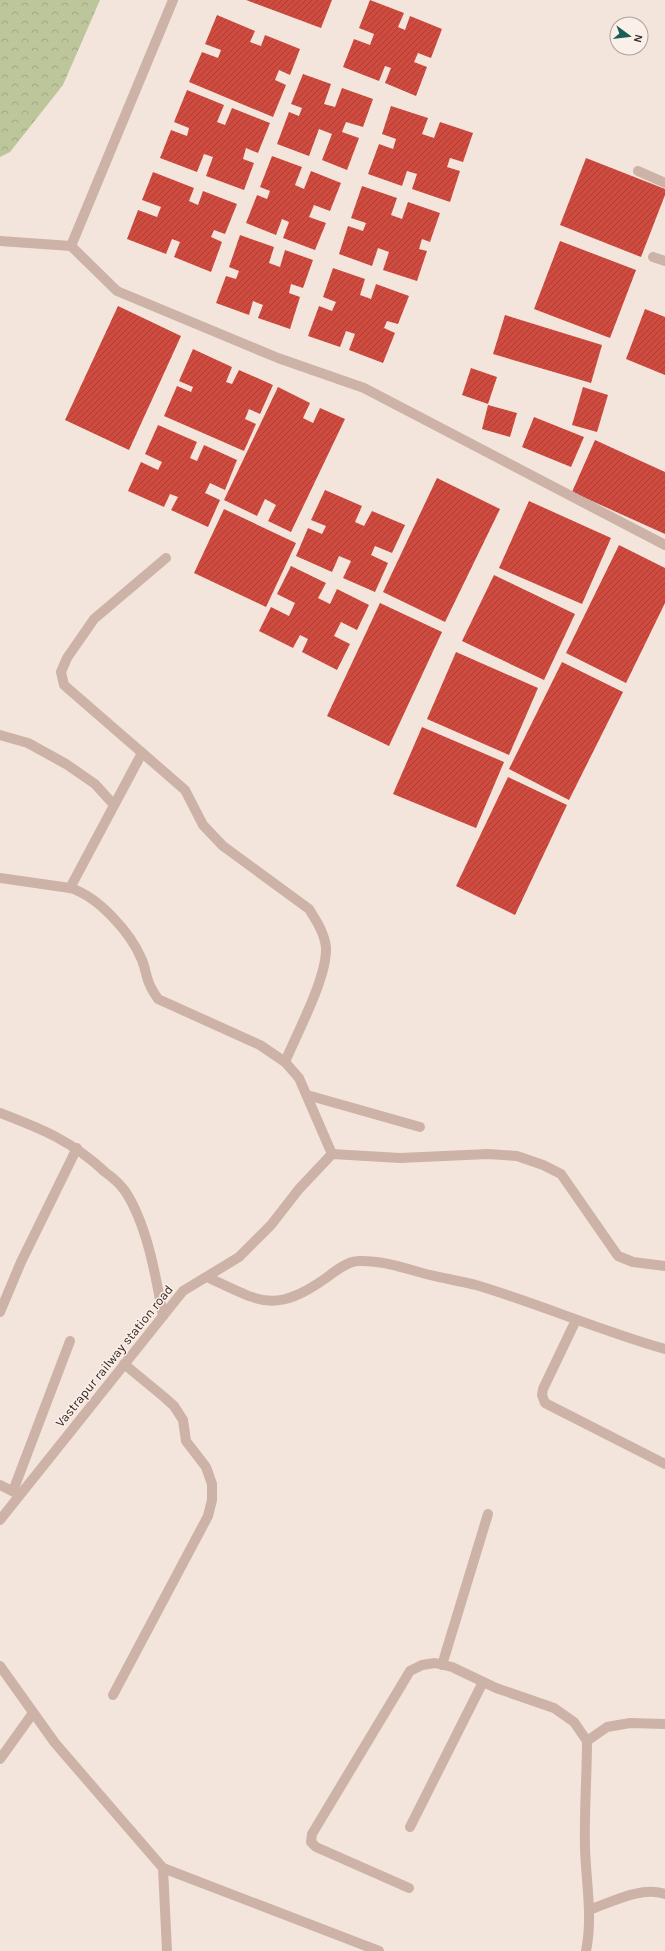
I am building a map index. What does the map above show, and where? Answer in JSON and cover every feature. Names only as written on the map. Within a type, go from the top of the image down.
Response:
[{"type":"street","points":[[71,246],[173,0]]},
{"type":"street","points":[[638,171],[665,183]]},
{"type":"street","points":[[0,242],[71,246],[117,291],[278,358],[364,388],[665,545]]},
{"type":"street","points":[[653,257],[665,261]]},
{"type":"street","points":[[166,558],[94,619],[67,658],[61,672],[64,685],[185,790],[211,835],[223,846],[309,909],[318,924],[326,947],[324,971],[285,1062]]},
{"type":"street","points":[[0,735],[28,743],[66,764],[95,784],[114,805]]},
{"type":"street","points":[[70,888],[142,753]]},
{"type":"street","points":[[0,878],[70,888],[80,891],[95,900],[125,931],[142,960],[149,984],[158,999],[260,1045],[285,1062],[299,1078],[332,1154],[400,1158],[488,1154],[518,1156],[544,1165],[561,1174],[618,1256],[633,1262],[665,1266]]},
{"type":"street","points":[[306,1095],[420,1127]]},
{"type":"street","points":[[0,1114],[52,1134],[77,1148],[89,1157],[125,1191],[151,1255],[163,1316]]},
{"type":"street","points":[[0,1312],[21,1262],[77,1148]]},
{"type":"street","name":"Vastrapur railway station road","points":[[0,1520],[16,1493],[183,1291],[239,1257],[271,1225],[299,1189],[332,1154]]},
{"type":"street","points":[[207,1277],[256,1300],[276,1302],[288,1299],[309,1290],[334,1272],[355,1261],[373,1261],[476,1286],[633,1340],[665,1349]]},
{"type":"street","points":[[576,1320],[543,1389],[545,1403],[665,1464]]},
{"type":"street","points":[[0,1485],[16,1493],[70,1341]]},
{"type":"street","points":[[113,1695],[208,1516],[212,1500],[212,1484],[206,1467],[186,1441],[183,1420],[174,1406],[124,1364]]},
{"type":"street","points":[[442,1664],[488,1514]]},
{"type":"street","points":[[409,1888],[316,1847],[311,1842],[312,1834],[410,1671],[422,1665],[436,1663],[452,1667],[482,1682],[528,1700],[554,1708],[574,1722],[587,1741],[585,1848],[589,1935],[586,1951]]},
{"type":"street","points":[[0,1666],[55,1743],[163,1868],[380,1951]]},
{"type":"street","points":[[410,1827],[482,1682]]},
{"type":"street","points":[[0,1759],[33,1713]]},
{"type":"street","points":[[587,1741],[607,1728],[630,1723],[665,1724]]},
{"type":"street","points":[[163,1868],[167,1951]]},
{"type":"street","points":[[589,1910],[640,1893],[650,1891],[665,1894]]},
{"type":"green space","points":[[0,0],[100,0],[63,85],[10,152],[0,157]]},
{"type":"building","points":[[246,0],[332,0],[321,28]]},
{"type":"building","points":[[370,0],[404,13],[398,27],[405,30],[410,16],[442,29],[431,58],[418,53],[414,62],[427,67],[416,96],[385,83],[391,68],[385,66],[379,81],[343,67],[354,39],[370,45],[374,34],[359,28]]},
{"type":"building","points":[[217,15],[255,31],[250,42],[261,46],[265,35],[300,49],[290,75],[279,70],[275,80],[286,85],[273,117],[189,82],[202,52],[218,58],[221,50],[205,44]]},
{"type":"building","points":[[303,74],[331,84],[324,104],[335,107],[342,88],[373,99],[363,127],[346,122],[342,132],[359,138],[347,170],[322,160],[332,134],[319,129],[309,156],[277,144],[289,112],[299,116],[302,108],[291,104]]},
{"type":"building","points":[[187,90],[224,105],[217,122],[225,125],[232,108],[270,123],[258,153],[246,148],[243,159],[254,163],[244,190],[206,176],[213,157],[204,154],[197,172],[160,158],[171,130],[187,136],[189,128],[174,122]]},
{"type":"building","points":[[391,106],[428,118],[422,134],[434,138],[440,122],[473,133],[463,162],[450,158],[447,167],[460,171],[450,202],[412,189],[417,174],[407,171],[402,186],[368,174],[379,144],[393,149],[396,139],[382,134]]},
{"type":"building","points":[[272,156],[302,167],[295,185],[304,189],[311,171],[341,183],[330,211],[314,205],[309,217],[326,223],[315,250],[283,238],[289,222],[282,219],[276,235],[246,223],[257,195],[267,199],[270,191],[260,187]]},
{"type":"building","points":[[586,158],[665,189],[665,195],[641,257],[560,225]]},
{"type":"building","points":[[153,172],[194,188],[189,201],[198,205],[203,191],[237,204],[225,234],[214,230],[211,237],[222,242],[211,272],[174,257],[180,242],[172,239],[166,254],[127,239],[138,210],[157,217],[161,207],[142,200]]},
{"type":"building","points":[[362,186],[397,198],[391,215],[402,219],[408,202],[440,213],[430,242],[422,239],[419,249],[427,251],[417,281],[383,270],[389,252],[378,248],[372,266],[339,254],[348,226],[363,231],[366,223],[351,218]]},
{"type":"building","points":[[240,235],[274,247],[269,263],[280,267],[285,250],[313,260],[303,288],[291,284],[289,293],[300,297],[290,329],[258,318],[263,305],[253,301],[249,315],[216,303],[226,276],[236,279],[239,271],[229,267]]},
{"type":"building","points":[[560,241],[636,270],[610,338],[534,309]]},
{"type":"building","points":[[333,268],[365,279],[360,295],[371,299],[376,284],[409,296],[398,324],[387,321],[384,328],[395,333],[383,363],[349,350],[355,334],[346,331],[340,347],[308,336],[319,306],[332,311],[336,302],[323,297]]},
{"type":"building","points":[[118,306],[181,336],[129,450],[65,420]]},
{"type":"building","points":[[645,309],[665,317],[665,375],[626,359]]},
{"type":"building","points":[[505,315],[602,345],[591,383],[493,354]]},
{"type":"building","points":[[193,349],[232,367],[226,382],[232,384],[239,370],[273,385],[260,414],[249,409],[245,419],[256,424],[244,451],[164,416],[177,386],[191,392],[193,387],[179,381]]},
{"type":"building","points":[[471,368],[497,377],[488,404],[462,395]]},
{"type":"building","points":[[278,387],[310,403],[303,418],[313,423],[320,408],[345,419],[291,532],[268,521],[276,505],[265,499],[257,516],[224,500]]},
{"type":"building","points":[[583,387],[608,395],[597,432],[572,425]]},
{"type":"building","points":[[488,405],[517,413],[510,437],[482,429]]},
{"type":"building","points":[[534,417],[584,437],[571,467],[522,447]]},
{"type":"building","points":[[158,425],[197,442],[190,458],[197,461],[204,445],[237,460],[225,490],[210,483],[205,493],[220,500],[208,527],[171,510],[178,497],[170,494],[164,507],[128,491],[141,462],[158,470],[162,462],[145,454]]},
{"type":"building","points":[[595,440],[665,472],[665,534],[572,492]]},
{"type":"building","points":[[437,478],[500,509],[445,622],[383,592]]},
{"type":"building","points":[[325,490],[362,506],[355,522],[364,526],[372,511],[405,525],[392,553],[375,546],[371,555],[388,563],[375,592],[343,578],[351,561],[339,556],[332,572],[296,556],[308,528],[322,534],[326,526],[311,520]]},
{"type":"building","points":[[529,501],[611,538],[582,604],[499,568]]},
{"type":"building","points":[[224,509],[296,543],[266,607],[194,573]]},
{"type":"building","points":[[619,545],[665,568],[665,603],[626,683],[566,653]]},
{"type":"building","points":[[291,566],[326,583],[318,598],[330,604],[337,589],[369,605],[357,630],[341,622],[334,636],[350,644],[337,670],[302,652],[308,639],[300,635],[293,648],[259,631],[271,607],[289,616],[295,603],[277,594]]},
{"type":"building","points":[[494,575],[575,614],[544,680],[462,641]]},
{"type":"building","points":[[380,603],[442,632],[389,746],[327,716]]},
{"type":"building","points":[[456,652],[538,688],[509,755],[427,719]]},
{"type":"building","points":[[562,662],[623,692],[569,800],[509,769]]},
{"type":"building","points":[[422,727],[504,762],[476,828],[393,794]]},
{"type":"building","points":[[508,777],[567,805],[515,915],[456,886]]}]
